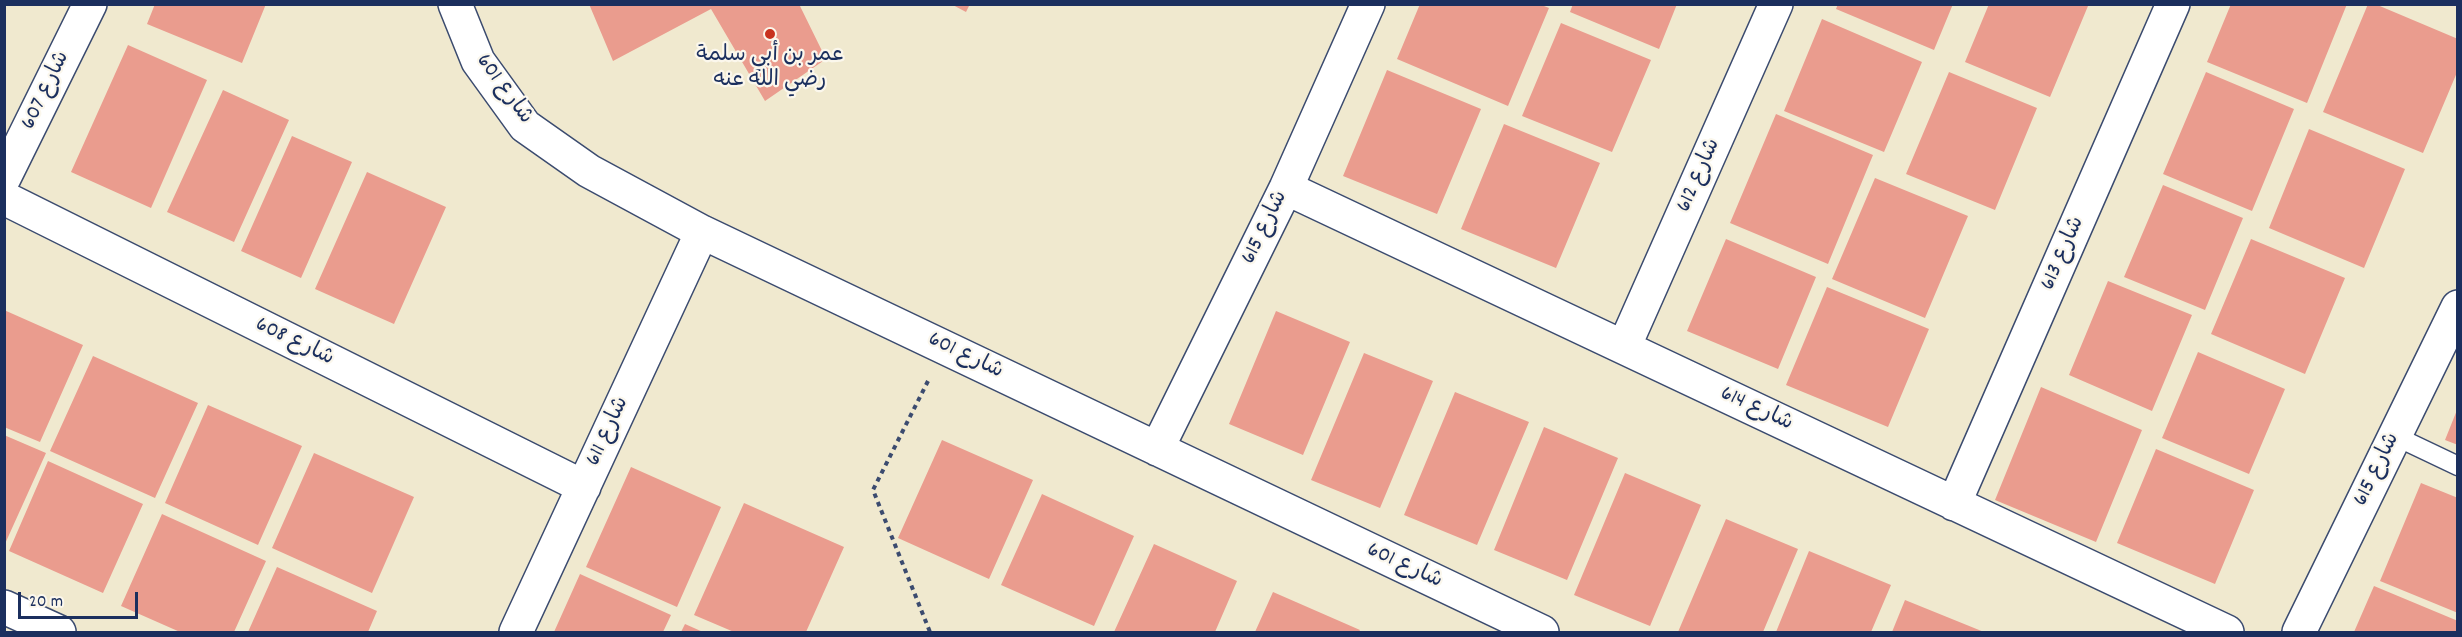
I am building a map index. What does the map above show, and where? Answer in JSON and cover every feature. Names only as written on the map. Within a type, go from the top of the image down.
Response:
[{"type":"street","name":"شارع 607","points":[[4,178],[90,4]]},
{"type":"street","name":"شارع 601","points":[[455,4],[478,61],[525,126],[589,171],[702,232],[1542,633]]},
{"type":"street","name":"شارع 615","points":[[1156,449],[1286,188],[1368,4]]},
{"type":"street","name":"شارع 612","points":[[1624,347],[1776,4]]},
{"type":"street","name":"شارع 613","points":[[1954,504],[2174,4]]},
{"type":"street","name":"شارع 614","points":[[1286,188],[2227,633]]},
{"type":"street","name":"شارع 608","points":[[4,198],[584,487]]},
{"type":"street","name":"شارع 611","points":[[516,633],[702,232]]},
{"type":"street","name":"شارع 615","points":[[2299,633],[2457,307]]},
{"type":"street","points":[[4,607],[59,633]]},
{"type":"lane","points":[[2395,436],[2457,466]]},
{"type":"path","points":[[930,633],[873,490],[945,347]]},
{"type":"building","points":[[155,4],[266,4],[242,63],[147,24]]},
{"type":"building","name":"عمر بن أبي سلمة رضي الله عنه","points":[[589,4],[799,4],[826,59],[765,101],[711,9],[613,61]]},
{"type":"building","points":[[951,4],[970,4],[966,12]]},
{"type":"building","points":[[1420,4],[1539,4],[1549,8],[1508,106],[1397,59]]},
{"type":"building","points":[[1573,4],[1677,4],[1659,49],[1570,12]]},
{"type":"building","points":[[1838,4],[1953,4],[1934,50],[1836,9]]},
{"type":"building","points":[[1989,4],[2088,6],[2050,97],[1965,62]]},
{"type":"building","points":[[2231,4],[2347,4],[2307,103],[2207,62]]},
{"type":"building","points":[[2368,4],[2375,4],[2458,39],[2458,70],[2423,153],[2323,112]]},
{"type":"building","points":[[1822,19],[1922,62],[1884,152],[1784,111]]},
{"type":"building","points":[[1561,23],[1651,60],[1612,152],[1522,116]]},
{"type":"building","points":[[128,45],[207,80],[151,208],[71,172]]},
{"type":"building","points":[[1387,70],[1481,109],[1437,214],[1343,176]]},
{"type":"building","points":[[1949,72],[2037,108],[1995,210],[1906,174]]},
{"type":"building","points":[[2206,72],[2294,109],[2252,211],[2163,174]]},
{"type":"building","points":[[223,90],[289,120],[234,242],[167,212]]},
{"type":"building","points":[[1776,114],[1873,155],[1828,264],[1730,223]]},
{"type":"building","points":[[1504,124],[1600,163],[1556,268],[1461,229]]},
{"type":"building","points":[[2309,129],[2405,169],[2364,268],[2269,228]]},
{"type":"building","points":[[292,136],[352,162],[301,278],[241,251]]},
{"type":"building","points":[[367,172],[446,207],[394,324],[315,289]]},
{"type":"building","points":[[1875,178],[1968,216],[1925,318],[1832,279]]},
{"type":"building","points":[[2163,185],[2243,218],[2205,310],[2124,277]]},
{"type":"building","points":[[1726,239],[1816,277],[1778,369],[1687,331]]},
{"type":"building","points":[[2251,239],[2345,278],[2305,374],[2211,334]]},
{"type":"building","points":[[2108,281],[2192,315],[2152,411],[2069,375]]},
{"type":"building","points":[[1827,287],[1929,329],[1888,427],[1786,385]]},
{"type":"building","points":[[4,310],[83,345],[40,442],[4,427]]},
{"type":"building","points":[[1276,311],[1350,342],[1303,455],[1229,424]]},
{"type":"building","points":[[2198,352],[2285,389],[2249,474],[2162,438]]},
{"type":"building","points":[[1364,353],[1433,381],[1380,508],[1311,480]]},
{"type":"building","points":[[93,356],[198,403],[155,498],[50,451]]},
{"type":"building","points":[[2041,387],[2142,430],[2096,542],[1995,500]]},
{"type":"building","points":[[1455,392],[1529,422],[1477,545],[1404,515]]},
{"type":"building","points":[[208,405],[302,446],[258,545],[165,503]]},
{"type":"building","points":[[2458,410],[2458,445],[2445,440]]},
{"type":"building","points":[[1544,427],[1618,458],[1567,580],[1494,550]]},
{"type":"building","points":[[4,435],[46,453],[4,546]]},
{"type":"building","points":[[942,440],[1033,480],[989,579],[898,538]]},
{"type":"building","points":[[2156,449],[2254,490],[2215,584],[2117,543]]},
{"type":"building","points":[[314,453],[414,497],[372,593],[272,548]]},
{"type":"building","points":[[48,461],[143,504],[103,593],[9,551]]},
{"type":"building","points":[[631,467],[721,507],[677,607],[586,567]]},
{"type":"building","points":[[1625,473],[1701,505],[1650,626],[1574,595]]},
{"type":"building","points":[[2421,483],[2458,498],[2458,613],[2380,581]]},
{"type":"building","points":[[1042,494],[1134,536],[1094,626],[1001,585]]},
{"type":"building","points":[[744,503],[844,547],[806,632],[734,632],[694,615]]},
{"type":"building","points":[[162,514],[266,561],[234,632],[180,632],[121,606]]},
{"type":"building","points":[[1726,519],[1798,549],[1763,632],[1678,632]]},
{"type":"building","points":[[1154,544],[1237,581],[1215,632],[1114,632]]},
{"type":"building","points":[[1809,551],[1891,585],[1871,632],[1776,632]]},
{"type":"building","points":[[277,567],[377,611],[368,632],[248,632]]},
{"type":"building","points":[[580,574],[671,615],[663,632],[554,632]]},
{"type":"building","points":[[2374,586],[2458,621],[2458,632],[2354,632]]},
{"type":"building","points":[[1273,592],[1360,630],[1359,632],[1255,632]]},
{"type":"building","points":[[1905,600],[1984,632],[1892,632]]},
{"type":"building","points":[[685,624],[703,632],[681,632]]},
{"type":"place","name":"عمر بن أبي سلمة رضي الله عنه","points":[[770,34]]}]
